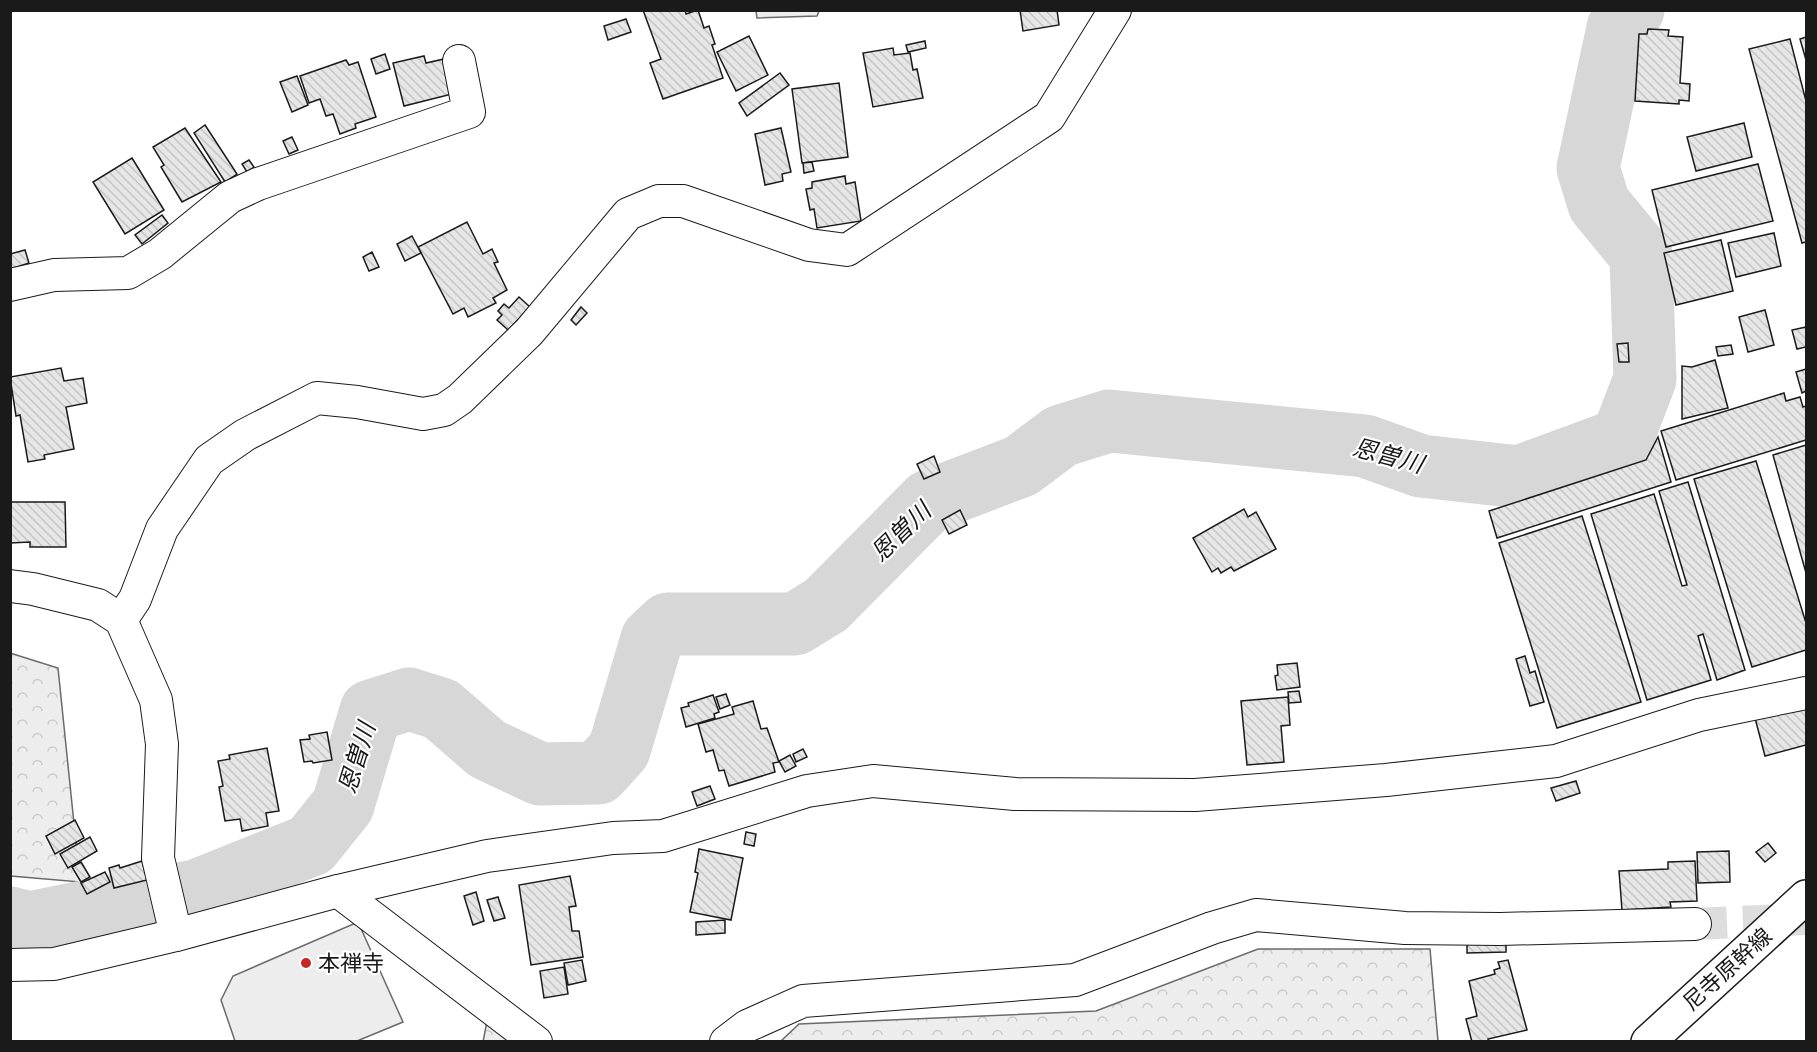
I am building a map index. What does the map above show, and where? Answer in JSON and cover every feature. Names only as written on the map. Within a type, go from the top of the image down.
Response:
[{"type":"street","points":[[121,620],[135,598],[162,529],[209,460],[245,435],[317,398],[357,402],[423,414],[444,410],[460,399],[529,332],[628,214],[659,201],[683,201],[809,245],[847,250],[1049,117],[1115,10]]},
{"type":"street","points":[[10,285],[54,275],[128,273],[160,254],[230,197],[258,184],[469,112],[459,61]]},
{"type":"street","points":[[10,586],[33,589],[98,605],[121,620],[156,700],[162,744],[158,858],[174,926]]},
{"type":"street","points":[[10,965],[54,964],[174,926],[487,856],[613,838],[663,836],[807,791],[873,781],[1015,794],[1195,795],[1376,781],[1556,761],[1699,715],[1806,693]]},
{"type":"street","points":[[338,891],[536,1041]]},
{"type":"street","name":"尼寺原幹線","points":[[1648,1041],[1806,897]]},
{"type":"street","points":[[726,1041],[747,1026],[803,1002],[1075,980],[1212,928],[1256,915],[1405,928],[1500,929],[1695,924]]},
{"type":"shaded area","points":[[358,922],[403,1022],[357,1041],[235,1041],[221,1000],[233,976]]},
{"type":"green space","points":[[756,10],[819,11],[817,16],[757,18]]},
{"type":"green space","points":[[10,653],[58,668],[80,882],[11,876]]},
{"type":"green space","points":[[1258,949],[1430,949],[1438,1041],[781,1041],[799,1024],[1096,1011]]},
{"type":"green space","points":[[487,1021],[510,1042],[483,1042]]},
{"type":"building","points":[[643,10],[685,10],[686,14],[698,10],[704,28],[709,26],[715,44],[712,45],[723,78],[663,99],[650,63],[661,59]]},
{"type":"building","points":[[1020,10],[1057,10],[1059,25],[1023,31]]},
{"type":"building","points":[[626,19],[631,32],[608,40],[604,26]]},
{"type":"building","points":[[1648,29],[1669,30],[1668,36],[1683,37],[1680,83],[1690,84],[1689,101],[1679,100],[1679,104],[1635,101],[1639,34],[1647,34]]},
{"type":"building","points":[[749,36],[768,75],[736,91],[717,52]]},
{"type":"building","points":[[1806,37],[1806,60],[1800,39]]},
{"type":"building","points":[[1790,39],[1806,101],[1806,242],[1802,243],[1749,49]]},
{"type":"building","points":[[925,41],[926,48],[908,52],[906,45]]},
{"type":"building","points":[[893,48],[894,55],[910,53],[913,70],[917,69],[923,98],[873,107],[863,53]]},
{"type":"building","points":[[385,54],[390,69],[376,74],[371,59]]},
{"type":"building","points":[[424,56],[426,63],[444,59],[452,94],[404,106],[393,63]]},
{"type":"building","points":[[346,60],[349,65],[358,62],[376,117],[355,124],[356,128],[340,134],[333,114],[326,116],[320,99],[309,103],[300,76]]},
{"type":"building","points":[[780,73],[789,85],[747,116],[739,103]]},
{"type":"building","points":[[297,76],[308,105],[292,112],[280,82]]},
{"type":"building","points":[[839,83],[848,157],[802,163],[792,89]]},
{"type":"building","points":[[1744,123],[1752,157],[1696,171],[1687,137]]},
{"type":"building","points":[[205,125],[237,174],[225,182],[194,133]]},
{"type":"building","points":[[185,128],[221,182],[182,202],[161,167],[164,165],[153,147]]},
{"type":"building","points":[[781,128],[791,172],[782,174],[783,181],[765,185],[755,134]]},
{"type":"building","points":[[292,137],[298,150],[289,154],[283,141]]},
{"type":"building","points":[[132,158],[164,210],[125,234],[93,182]]},
{"type":"building","points":[[249,160],[254,167],[247,172],[242,164]]},
{"type":"building","points":[[812,162],[814,171],[804,173],[803,163]]},
{"type":"building","points":[[1758,164],[1773,221],[1666,247],[1652,190]]},
{"type":"building","points":[[845,176],[846,184],[855,182],[861,221],[817,228],[814,209],[810,210],[806,189],[812,188],[812,182]]},
{"type":"building","points":[[162,215],[168,223],[142,244],[135,235]]},
{"type":"building","points":[[467,222],[483,254],[492,249],[498,262],[494,263],[507,290],[493,298],[496,303],[468,317],[464,308],[453,314],[418,247]]},
{"type":"building","points":[[1774,233],[1781,266],[1736,277],[1728,243]]},
{"type":"building","points":[[412,236],[421,253],[405,261],[397,244]]},
{"type":"building","points":[[1721,240],[1733,291],[1676,305],[1664,253]]},
{"type":"building","points":[[25,250],[29,263],[11,269],[10,254]]},
{"type":"building","points":[[372,252],[379,267],[369,271],[363,257]]},
{"type":"building","points":[[519,297],[530,307],[508,330],[497,320],[502,315],[498,311],[504,304],[509,308]]},
{"type":"building","points":[[581,307],[587,313],[576,325],[571,320]]},
{"type":"building","points":[[1765,310],[1774,345],[1748,352],[1739,317]]},
{"type":"building","points":[[1806,327],[1806,347],[1797,349],[1792,330]]},
{"type":"building","points":[[1628,343],[1629,362],[1619,362],[1617,344]]},
{"type":"building","points":[[1731,345],[1733,354],[1718,356],[1716,347]]},
{"type":"building","points":[[1715,360],[1728,408],[1682,419],[1682,366],[1692,367]]},
{"type":"building","points":[[61,368],[64,381],[83,378],[87,403],[66,407],[74,449],[44,455],[45,459],[28,462],[20,415],[16,416],[10,377]]},
{"type":"building","points":[[1806,369],[1806,391],[1802,393],[1796,372]]},
{"type":"building","points":[[1784,393],[1786,401],[1800,397],[1803,407],[1806,406],[1806,440],[1676,480],[1661,431]]},
{"type":"building","points":[[1658,437],[1671,482],[1497,538],[1489,511],[1646,460]]},
{"type":"building","points":[[1806,445],[1806,573],[1773,455]]},
{"type":"building","points":[[934,456],[940,472],[924,479],[917,464]]},
{"type":"building","points":[[1756,461],[1806,623],[1806,650],[1752,667],[1694,479]]},
{"type":"building","points":[[1688,482],[1745,670],[1717,680],[1703,634],[1698,636],[1711,680],[1647,700],[1591,514],[1654,494],[1682,586],[1687,585],[1659,491]]},
{"type":"building","points":[[10,502],[65,502],[66,547],[30,547],[30,542],[10,543]]},
{"type":"building","points":[[1244,509],[1248,517],[1256,512],[1276,549],[1234,571],[1231,567],[1221,573],[1218,568],[1212,572],[1193,538]]},
{"type":"building","points":[[960,510],[967,525],[949,534],[942,520]]},
{"type":"building","points":[[1582,516],[1641,702],[1557,728],[1499,543]]},
{"type":"building","points":[[1525,656],[1530,673],[1535,671],[1544,702],[1530,706],[1516,659]]},
{"type":"building","points":[[1297,663],[1300,687],[1277,690],[1275,676],[1278,675],[1277,665]]},
{"type":"building","points":[[1299,691],[1301,702],[1289,703],[1288,692]]},
{"type":"building","points":[[726,694],[730,705],[720,709],[716,697]]},
{"type":"building","points":[[713,695],[719,712],[714,714],[715,718],[686,727],[681,708],[689,706],[688,703]]},
{"type":"building","points":[[1288,697],[1290,725],[1281,726],[1284,762],[1247,765],[1241,701]]},
{"type":"building","points":[[753,701],[761,729],[767,728],[779,762],[773,763],[775,772],[729,786],[724,770],[719,771],[713,750],[706,752],[698,724],[734,714],[732,707]]},
{"type":"building","points":[[1806,704],[1806,745],[1765,756],[1755,718]]},
{"type":"building","points":[[327,732],[332,760],[304,762],[300,740],[310,739],[309,735]]},
{"type":"building","points":[[267,748],[279,811],[266,813],[268,826],[242,831],[240,819],[225,821],[219,787],[223,786],[218,761],[230,759],[229,755]]},
{"type":"building","points":[[803,749],[807,757],[796,762],[793,754]]},
{"type":"building","points":[[790,755],[796,766],[785,772],[779,761]]},
{"type":"building","points":[[1576,781],[1580,793],[1556,801],[1551,788]]},
{"type":"building","points":[[710,786],[715,799],[697,806],[692,792]]},
{"type":"building","points":[[75,820],[84,838],[55,854],[46,836]]},
{"type":"building","points":[[746,832],[756,834],[754,846],[744,844]]},
{"type":"building","points":[[90,837],[97,851],[68,868],[60,854]]},
{"type":"building","points":[[1768,843],[1776,853],[1765,862],[1756,852]]},
{"type":"building","points":[[699,849],[743,858],[731,920],[690,912],[698,873],[695,872]]},
{"type":"building","points":[[1729,851],[1730,882],[1698,883],[1697,852]]},
{"type":"building","points":[[142,861],[147,880],[114,888],[109,868],[119,865],[120,868]]},
{"type":"building","points":[[1695,861],[1697,901],[1670,902],[1671,907],[1622,910],[1619,871],[1668,869],[1668,862]]},
{"type":"building","points":[[81,862],[90,877],[81,882],[72,867]]},
{"type":"building","points":[[105,872],[110,882],[87,894],[81,883]]},
{"type":"building","points":[[570,876],[576,906],[569,907],[572,931],[579,931],[583,957],[531,965],[519,885]]},
{"type":"building","points":[[476,892],[484,921],[473,925],[464,896]]},
{"type":"building","points":[[498,897],[505,918],[494,921],[487,900]]},
{"type":"building","points":[[725,920],[725,933],[696,935],[696,922]]},
{"type":"building","points":[[1506,938],[1506,952],[1467,953],[1467,940]]},
{"type":"building","points":[[582,960],[586,981],[568,985],[564,963]]},
{"type":"building","points":[[1508,960],[1527,1030],[1488,1039],[1489,1042],[1472,1042],[1466,1019],[1477,1016],[1469,981],[1495,974],[1494,970],[1500,968],[1498,962]]},
{"type":"building","points":[[564,967],[568,994],[544,998],[540,971]]},
{"type":"waterway","name":"恩曽川","points":[[10,918],[29,923],[196,891],[311,845],[343,805],[371,711],[409,699],[441,709],[487,749],[540,774],[598,773],[619,750],[652,639],[668,624],[795,624],[826,605],[929,501],[1021,466],[1061,436],[1109,421],[1365,446],[1421,466],[1519,477],[1622,439],[1645,379],[1641,255],[1599,204],[1588,168],[1618,28],[1633,10]]},
{"type":"tunnel","points":[[1695,924],[1806,919]]},
{"type":"place","name":"本禅寺","points":[[306,963]]}]
